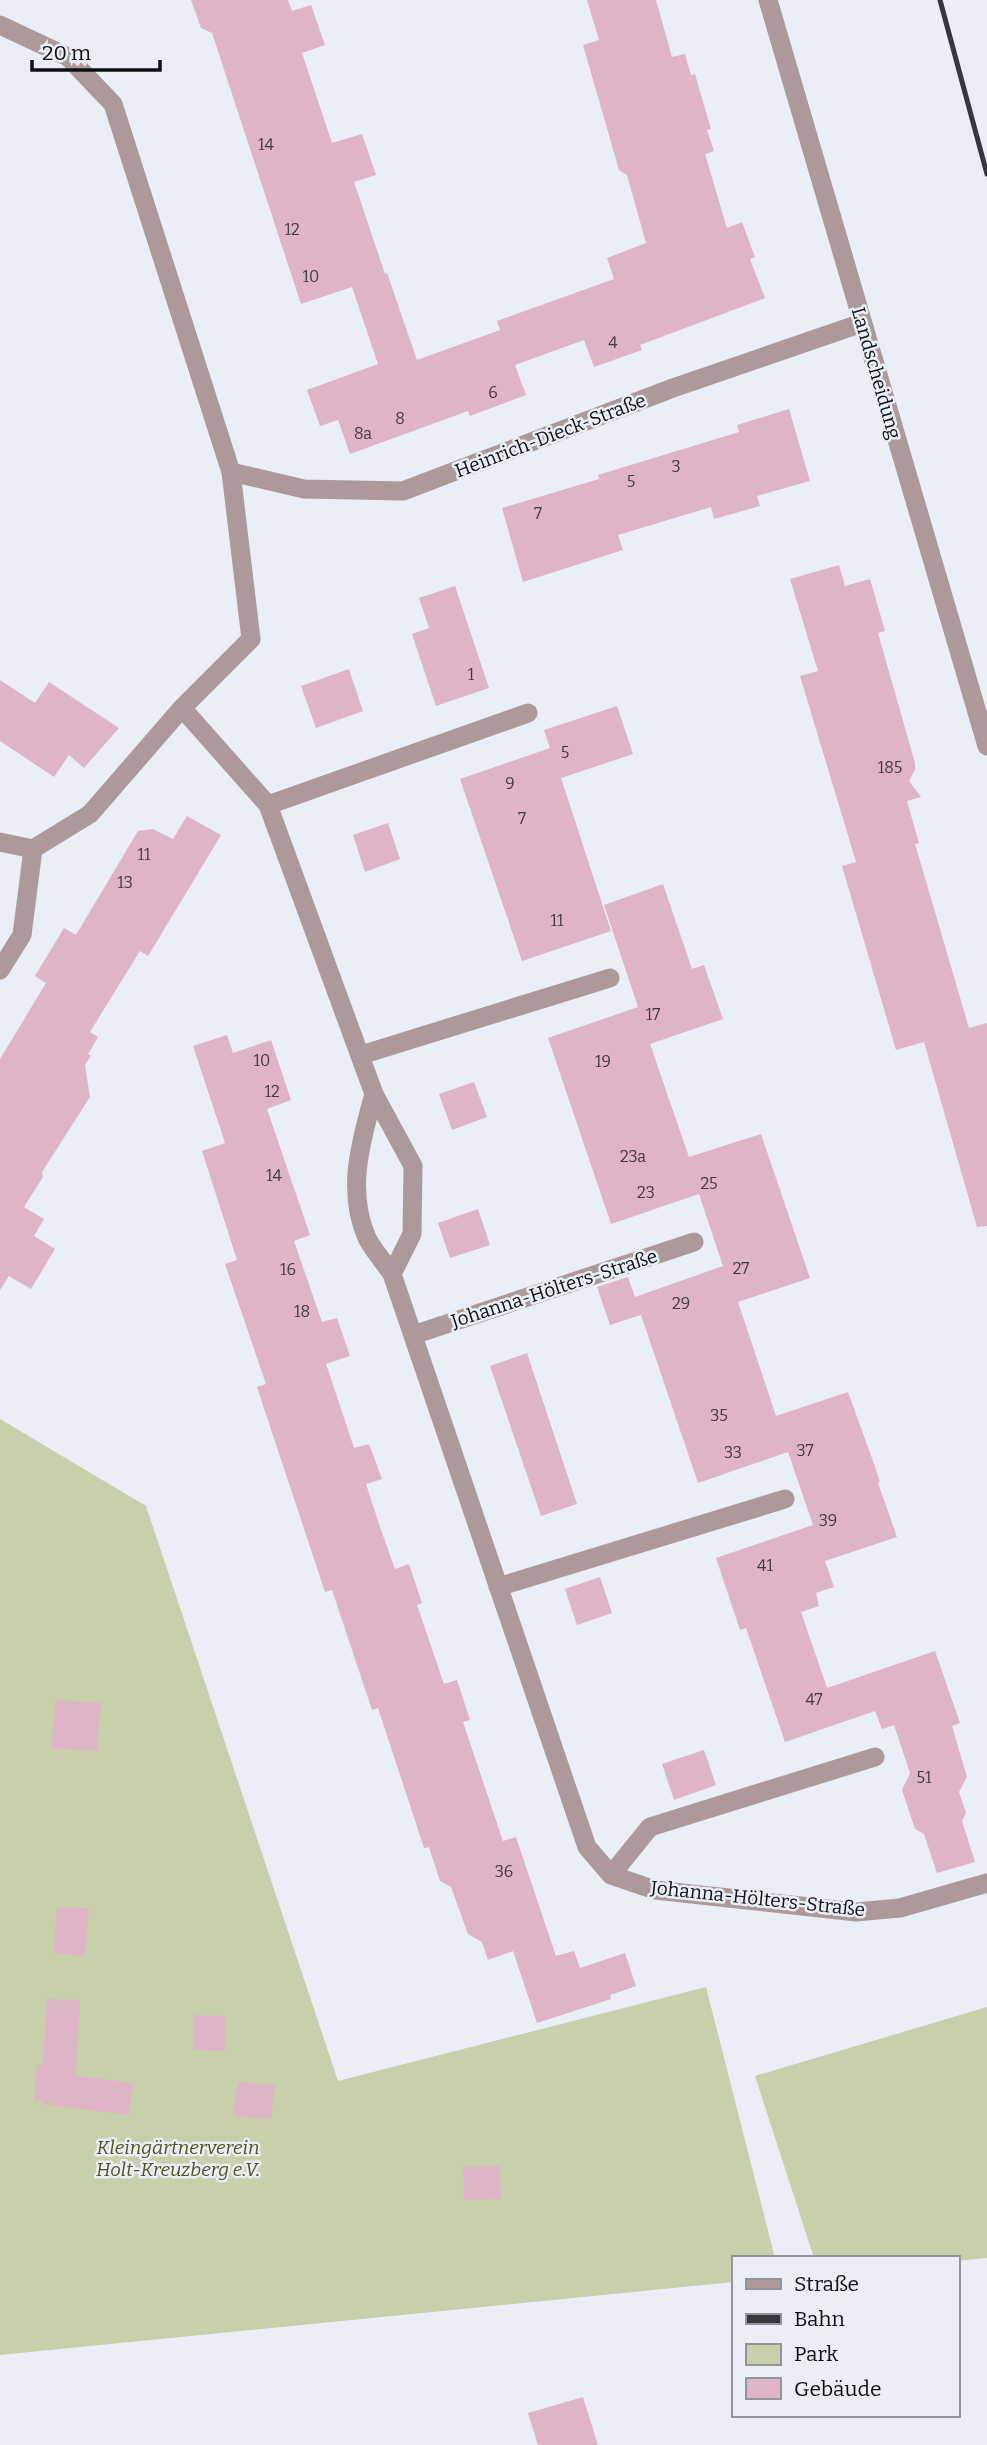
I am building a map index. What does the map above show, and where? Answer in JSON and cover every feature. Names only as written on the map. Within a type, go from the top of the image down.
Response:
[{"type":"street","name":"Landscheidung","points":[[768,0],[987,746]]},
{"type":"street","points":[[0,25],[68,57],[113,104],[231,472],[251,639],[182,708],[90,814],[33,849],[0,842]]},
{"type":"street","name":"Heinrich-Dieck-Straße","points":[[231,472],[304,489],[403,491],[673,388],[862,323]]},
{"type":"street","points":[[182,708],[268,805],[374,1094],[413,1166],[412,1234],[392,1274]]},
{"type":"street","points":[[268,805],[528,713]]},
{"type":"street","points":[[0,970],[22,935],[33,849]]},
{"type":"street","points":[[361,1055],[610,978]]},
{"type":"street","points":[[374,1094],[359,1148],[355,1192],[368,1238],[392,1274],[587,1847],[611,1875],[650,1826],[875,1758]]},
{"type":"street","name":"Johanna-Hölters-Straße","points":[[413,1335],[694,1242]]},
{"type":"street","points":[[498,1587],[785,1499]]},
{"type":"street","name":"Johanna-Hölters-Straße","points":[[611,1875],[655,1890],[856,1912],[900,1908],[987,1883]]},
{"type":"green space","name":"Kleingärtnerverein Holt-Kreuzberg e.V.","points":[[0,1419],[146,1506],[338,2081],[706,1987],[774,2256],[732,2256],[732,2282],[0,2355]]},
{"type":"green space","points":[[987,2007],[987,2258],[959,2261],[959,2256],[813,2256],[755,2076]]},
{"type":"building","points":[[191,0],[288,0],[292,11],[311,5],[325,45],[302,53],[332,143],[362,134],[376,175],[354,182],[417,360],[500,330],[497,321],[614,279],[607,258],[646,243],[627,175],[619,170],[583,45],[599,40],[587,0],[656,0],[672,57],[685,54],[691,75],[695,74],[711,129],[707,130],[714,151],[705,154],[727,228],[742,222],[755,257],[750,259],[765,298],[640,345],[642,350],[594,367],[584,340],[515,365],[526,395],[470,416],[468,411],[350,454],[338,420],[320,426],[307,390],[378,364],[352,287],[301,304],[212,33],[201,28]]},
{"type":"building","points":[[789,409],[810,481],[757,496],[760,506],[714,519],[711,507],[618,535],[623,550],[523,582],[502,508],[599,479],[598,475],[739,432],[737,425]]},
{"type":"building","points":[[839,565],[845,586],[870,579],[885,631],[878,633],[915,763],[915,770],[909,781],[921,797],[907,801],[919,843],[915,844],[969,1028],[987,1023],[987,1226],[977,1227],[924,1042],[896,1050],[842,866],[856,862],[800,676],[818,671],[790,579]]},
{"type":"building","points":[[455,586],[489,688],[436,706],[412,634],[429,628],[419,598]]},
{"type":"building","points":[[349,669],[363,711],[316,728],[301,686]]},
{"type":"building","points":[[0,680],[35,703],[49,682],[119,728],[84,768],[69,755],[54,777],[0,741]]},
{"type":"building","points":[[617,706],[633,754],[561,778],[611,931],[522,961],[460,779],[550,748],[544,730]]},
{"type":"building","points":[[187,816],[221,835],[148,956],[140,951],[90,1032],[98,1037],[85,1065],[90,1097],[42,1172],[43,1177],[24,1207],[44,1219],[34,1236],[55,1249],[31,1289],[9,1276],[0,1290],[0,1059],[46,983],[35,976],[64,928],[76,935],[138,831],[153,829],[173,839]]},
{"type":"building","points":[[388,823],[400,859],[365,872],[353,835]]},
{"type":"building","points":[[663,884],[692,969],[704,965],[723,1019],[650,1044],[689,1157],[761,1134],[810,1278],[738,1302],[776,1416],[848,1392],[897,1537],[825,1561],[834,1587],[816,1593],[819,1606],[801,1612],[827,1688],[935,1651],[960,1723],[952,1726],[967,1777],[959,1792],[966,1813],[962,1821],[975,1862],[937,1873],[924,1834],[915,1829],[902,1790],[910,1773],[894,1725],[882,1729],[875,1711],[785,1742],[746,1628],[740,1630],[716,1558],[813,1525],[788,1452],[698,1483],[641,1315],[610,1325],[597,1287],[628,1277],[635,1297],[723,1266],[699,1194],[611,1224],[548,1038],[638,1007],[604,905]]},
{"type":"building","points":[[227,1035],[233,1053],[271,1040],[291,1100],[267,1109],[310,1235],[294,1241],[322,1322],[337,1318],[350,1356],[326,1364],[354,1448],[369,1444],[382,1479],[366,1484],[395,1569],[409,1564],[422,1603],[417,1605],[444,1684],[457,1680],[470,1720],[463,1722],[503,1841],[516,1837],[556,1956],[574,1951],[580,1968],[625,1953],[636,1986],[610,1995],[611,1999],[537,2023],[513,1951],[488,1960],[482,1942],[468,1934],[451,1887],[440,1881],[429,1847],[424,1848],[378,1708],[372,1710],[332,1590],[325,1592],[257,1387],[266,1384],[225,1264],[237,1260],[202,1151],[225,1143],[193,1046]]},
{"type":"building","points":[[474,1082],[487,1117],[452,1130],[439,1094]]},
{"type":"building","points":[[478,1209],[490,1245],[450,1258],[438,1223]]},
{"type":"building","points":[[527,1353],[577,1504],[541,1516],[490,1366]]},
{"type":"building","points":[[600,1577],[612,1613],[577,1625],[565,1589]]},
{"type":"building","points":[[56,1700],[101,1703],[97,1751],[51,1748]]},
{"type":"building","points":[[704,1750],[716,1785],[674,1800],[662,1764]]},
{"type":"building","points":[[57,1907],[89,1908],[85,1956],[54,1953]]},
{"type":"building","points":[[47,1999],[80,2000],[76,2076],[133,2083],[129,2115],[42,2104],[42,2101],[34,2100],[37,2065],[43,2065]]},
{"type":"building","points":[[193,2015],[226,2016],[225,2051],[193,2050]]},
{"type":"building","points":[[238,2082],[275,2085],[271,2119],[233,2116]]},
{"type":"building","points":[[499,2166],[501,2199],[464,2200],[463,2167]]},
{"type":"building","points":[[583,2397],[598,2445],[538,2445],[528,2413]]},
{"type":"railway","points":[[940,0],[987,174]]}]
